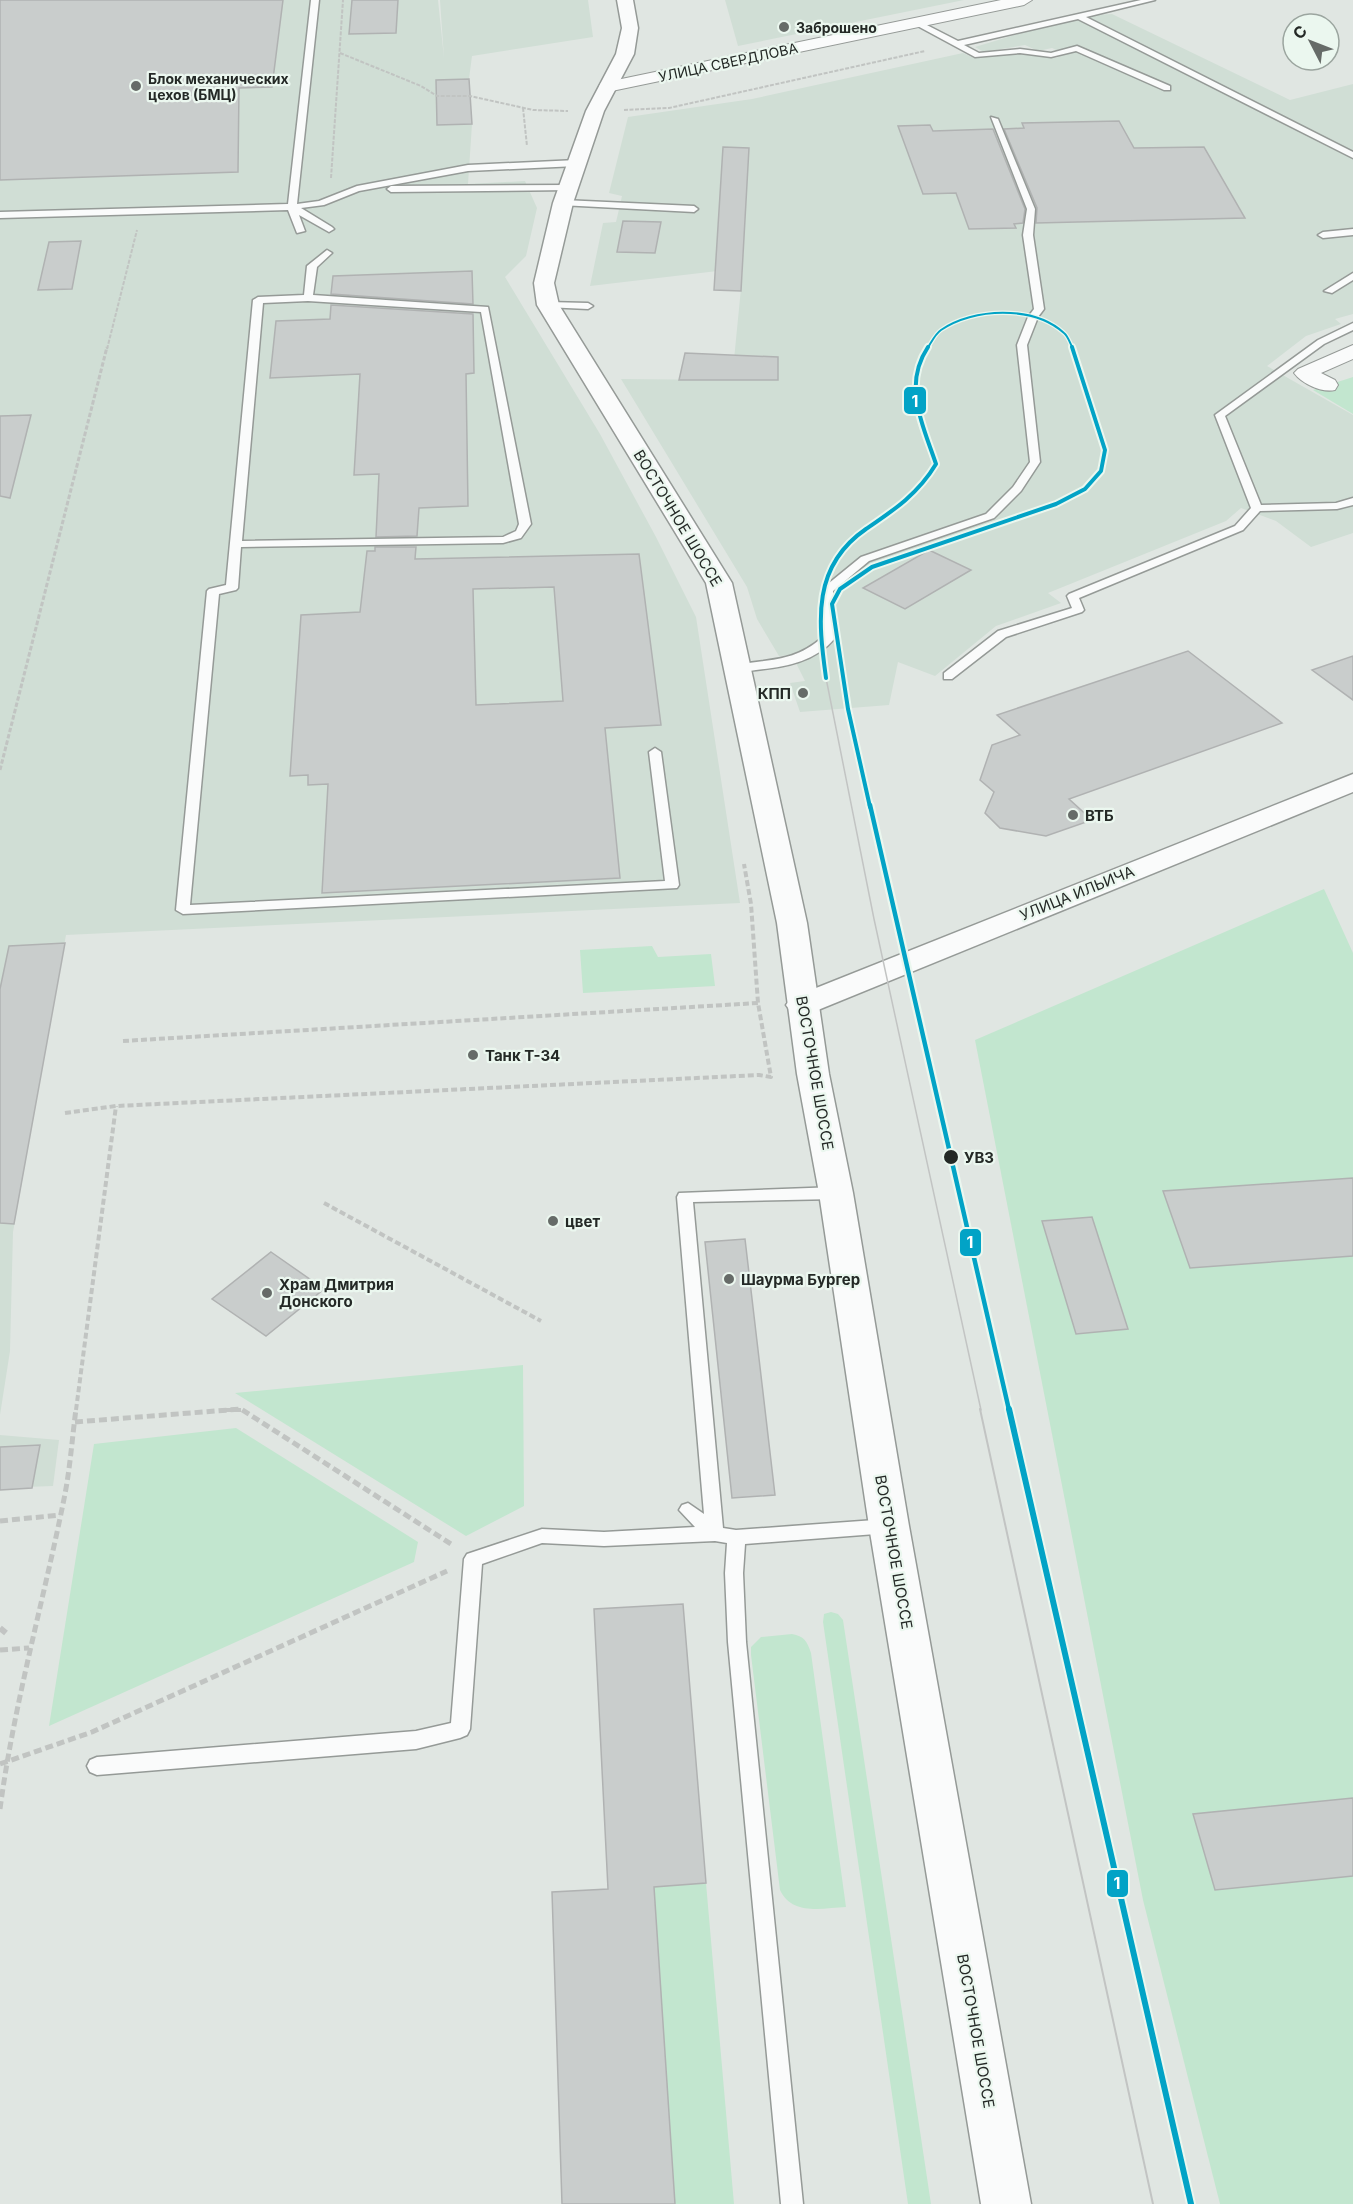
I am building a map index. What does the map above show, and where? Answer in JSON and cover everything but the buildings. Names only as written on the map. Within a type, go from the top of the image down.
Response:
[{"type":"main road","name":"ВОСТОЧНОЕ ШОССЕ","points":[[625,0],[630,28],[625,54],[595,111],[566,195],[544,283],[548,305],[719,583],[792,923],[802,1005],[836,1193],[889,1526],[1006,2204]]},
{"type":"main road","name":"УЛИЦА ИЛЬИЧА","points":[[802,1005],[1353,782]]},
{"type":"street","name":"УЛИЦА СВЕРДЛОВА","points":[[607,87],[1024,0]]},
{"type":"street","points":[[1327,385],[1305,373],[1353,351]]},
{"type":"lane","points":[[300,231],[292,207],[315,0]]},
{"type":"lane","points":[[957,44],[1151,0]]},
{"type":"lane","points":[[1078,16],[1353,156]]},
{"type":"lane","points":[[916,23],[978,55],[1020,51],[1051,55],[1077,48],[1167,88]]},
{"type":"lane","points":[[736,669],[796,662],[812,652],[829,638],[828,590],[843,575],[865,559],[990,516],[1017,489],[1035,462],[1022,345],[1033,317],[1039,309],[1028,235],[1031,209],[994,119]]},
{"type":"lane","points":[[0,215],[292,207],[321,203],[357,189],[468,168],[577,163]]},
{"type":"lane","points":[[357,189],[566,195],[694,209]]},
{"type":"lane","points":[[292,207],[329,229]]},
{"type":"lane","points":[[1323,235],[1353,232]]},
{"type":"lane","points":[[308,298],[310,263],[327,253]]},
{"type":"lane","points":[[1329,291],[1353,276]]},
{"type":"lane","points":[[236,544],[503,540],[519,535],[524,530],[525,524],[485,309],[308,298],[258,300],[232,588],[213,591],[183,910],[672,885],[655,752]]},
{"type":"lane","points":[[548,305],[588,306]]},
{"type":"lane","points":[[1257,508],[1220,415],[1321,342],[1353,326]]},
{"type":"lane","points":[[948,676],[1002,634],[1078,610],[1073,596],[1239,528],[1257,508],[1337,506],[1353,501]]},
{"type":"lane","points":[[715,1534],[678,1197],[836,1193]]},
{"type":"lane","points":[[688,1510],[715,1534]]},
{"type":"lane","points":[[97,1766],[416,1740],[460,1729],[473,1559],[542,1536],[604,1539],[715,1534],[736,1537],[889,1526]]},
{"type":"lane","points":[[736,1537],[734,1573],[737,1642],[792,2204]]},
{"type":"path","points":[[321,203],[331,181],[343,0]]},
{"type":"path","points":[[523,108],[530,164]]},
{"type":"path","points":[[0,770],[138,225]]},
{"type":"path","points":[[65,1113],[116,1106],[759,1075],[771,1077],[758,1004],[751,904],[743,857]]},
{"type":"path","points":[[123,1041],[758,1004]]},
{"type":"path","points":[[0,1809],[3,1764],[60,1515],[75,1422],[116,1106]]},
{"type":"path","points":[[324,1203],[541,1322]]},
{"type":"path","points":[[75,1422],[241,1409],[473,1559]]},
{"type":"path","points":[[0,1521],[60,1515]]},
{"type":"path","points":[[3,1764],[92,1732],[473,1559]]},
{"type":"path","points":[[0,1650],[29,1648]]},
{"type":"shaded area","points":[[0,0],[438,0],[444,58],[440,0],[588,0],[593,37],[472,56],[469,79],[472,124],[468,184],[525,181],[537,208],[526,256],[505,277],[600,434],[696,617],[740,903],[66,935],[13,1232],[10,1351],[0,1415]]},
{"type":"shaded area","name":"Заброшено","points":[[725,0],[964,0],[738,46]]},
{"type":"shaded area","points":[[1112,14],[1290,100],[1353,84],[1353,314],[1335,319],[1341,324],[1306,336],[1267,366],[1353,415],[1353,533],[1311,547],[1276,521],[1241,508],[1226,521],[1048,593],[1061,603],[996,626],[935,676],[898,662],[889,705],[800,712],[790,683],[805,681],[792,655],[779,656],[757,619],[747,587],[621,379],[732,380],[743,268],[590,286],[603,223],[616,222],[620,205],[622,196],[609,193],[628,117],[752,99],[963,53],[974,58],[1021,53],[1056,58],[1065,54],[1052,48],[1038,51],[1025,45],[984,52],[975,47],[1078,16]]},
{"type":"shaded area","points":[[0,1435],[59,1440],[53,1486],[0,1488]]},
{"type":"green space","points":[[1353,377],[1353,414],[1313,390]]},
{"type":"green space","points":[[1324,889],[1353,953],[1353,2204],[1220,2204],[1143,1900],[975,1040]]},
{"type":"green space","points":[[652,946],[658,957],[711,954],[715,986],[583,993],[580,950]]},
{"type":"green space","points":[[523,1365],[524,1506],[466,1536],[235,1393]]},
{"type":"green space","points":[[236,1428],[418,1542],[414,1562],[49,1726],[94,1444]]},
{"type":"green space","points":[[831,1612],[838,1614],[843,1620],[931,2204],[908,2204],[823,1622],[824,1614]]},
{"type":"green space","points":[[792,1634],[804,1640],[811,1653],[846,1907],[809,1909],[800,1907],[792,1904],[780,1890],[751,1647],[761,1637]]},
{"type":"green space","points":[[706,1883],[734,2204],[675,2204],[654,1887]]},
{"type":"tram line","points":[[826,678],[874,919],[981,1410]]},
{"type":"tram line","points":[[980,1409],[1153,2204]]},
{"type":"railway","points":[[0,1628],[6,1633]]},
{"type":"transit line","name":"1","points":[[826,678],[820,615],[827,576],[835,559],[848,543],[897,509],[915,493],[936,464],[915,402],[915,382],[925,352],[939,331],[971,315],[993,312],[1033,317],[1053,325],[1066,334],[1074,351],[1105,450],[1101,471],[1085,489],[1056,504],[872,567],[840,589],[832,604],[848,709],[1191,2204]]},
{"type":"place","name":"Заброшено","points":[[784,27]]},
{"type":"place","name":"Блок механических цехов (БМЦ)","points":[[136,86]]},
{"type":"place","name":"КПП","points":[[803,693]]},
{"type":"place","name":"ВТБ","points":[[1073,815]]},
{"type":"place","name":"Танк Т-34","points":[[473,1055]]},
{"type":"place","name":"УВЗ","points":[[951,1157]]},
{"type":"place","name":"цвет","points":[[553,1221]]},
{"type":"place","name":"Шаурма Бургер","points":[[729,1279]]},
{"type":"place","name":"Храм Дмитрия Донского","points":[[267,1293]]}]
